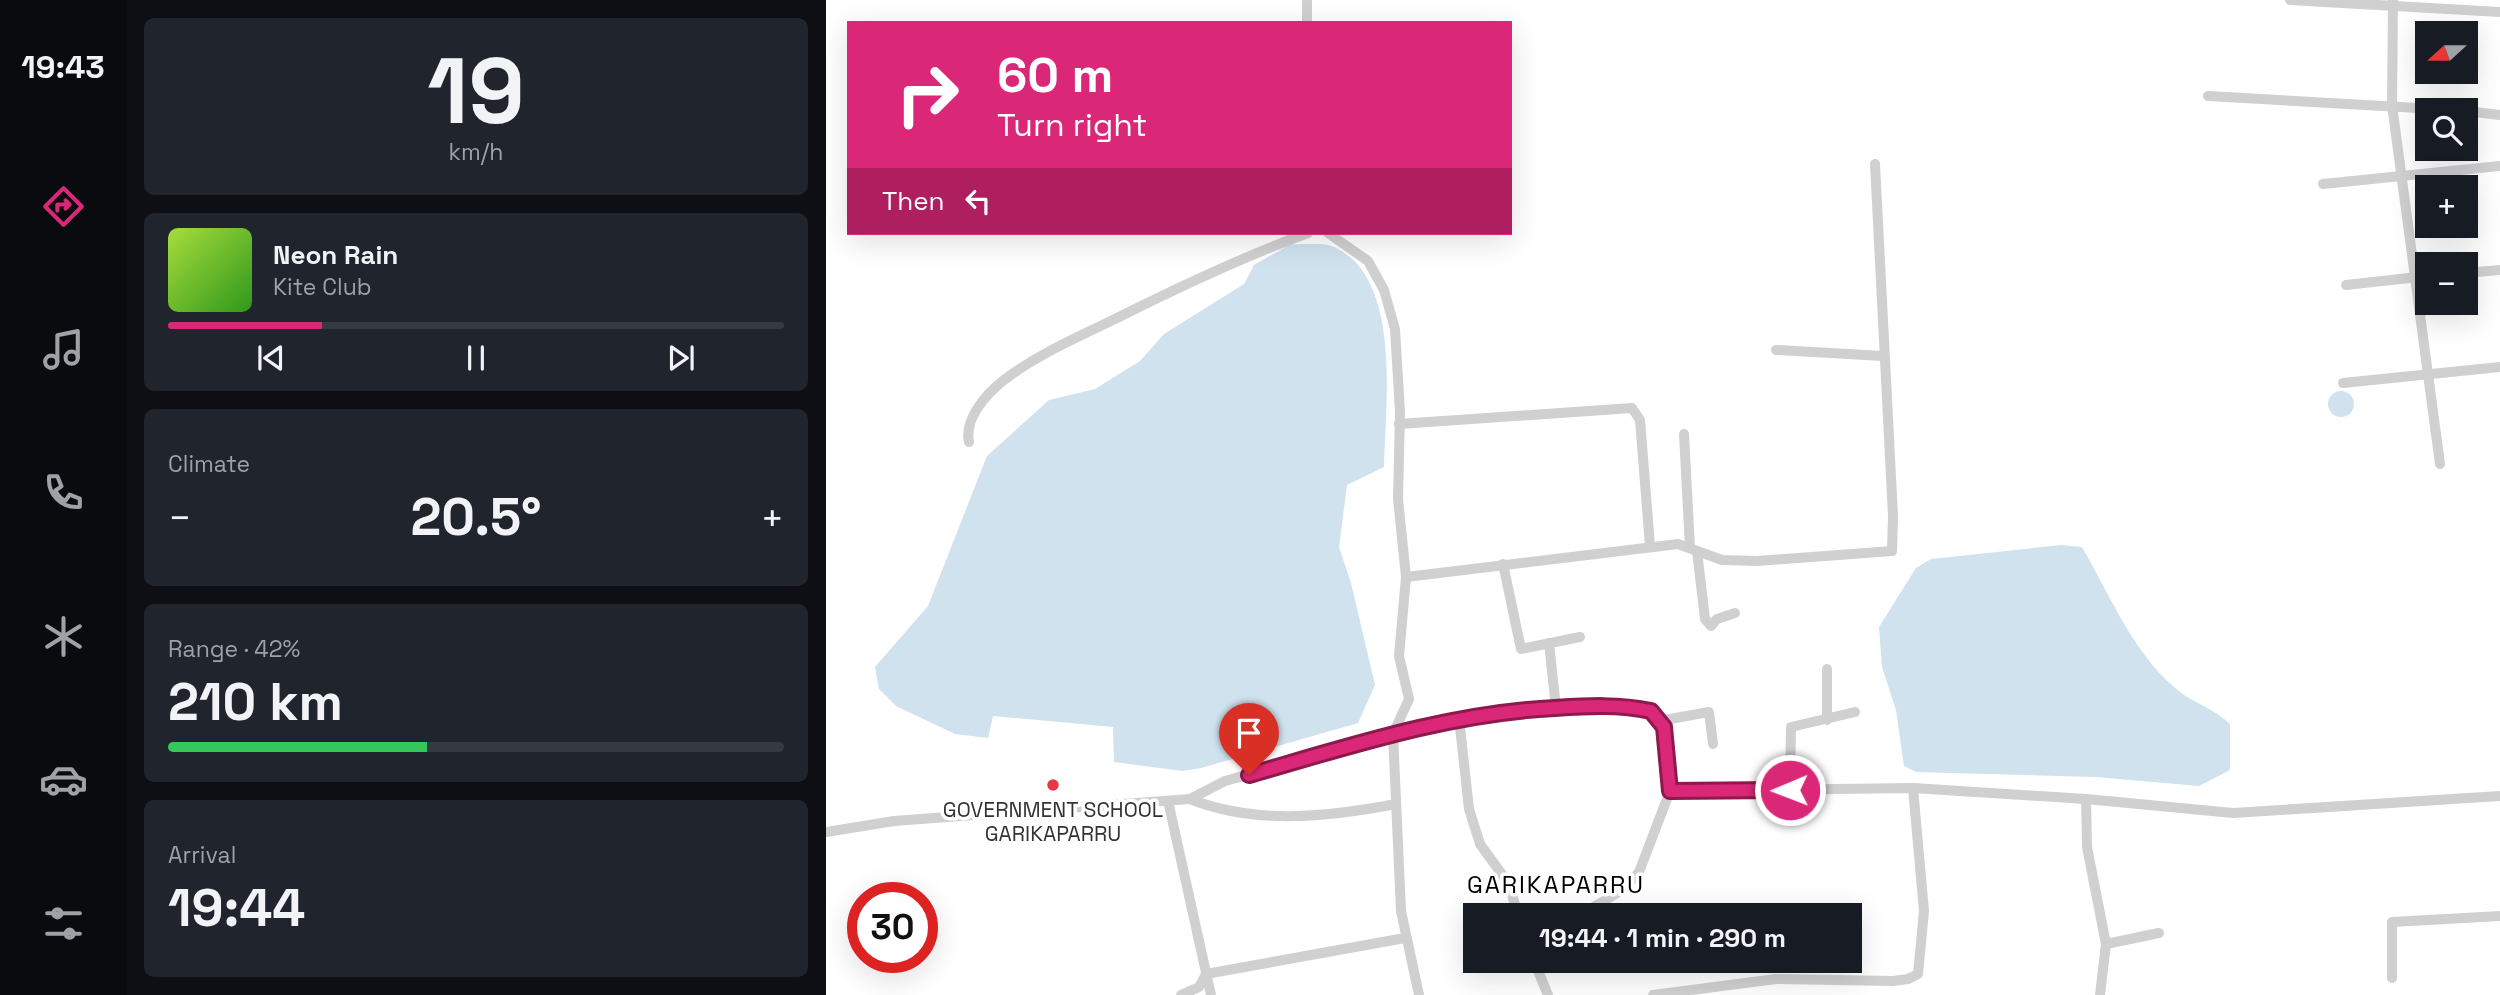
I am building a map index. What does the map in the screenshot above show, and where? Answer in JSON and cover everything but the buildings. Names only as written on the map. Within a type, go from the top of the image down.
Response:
[{"type":"street","points":[[1307,0],[1307,21]]},
{"type":"street","points":[[2290,0],[2393,3],[2500,12]]},
{"type":"street","points":[[2393,3],[2392,104],[2440,464]]},
{"type":"street","points":[[2208,96],[2415,106]]},
{"type":"street","points":[[2478,112],[2500,115]]},
{"type":"street","points":[[1406,577],[1678,544],[1722,560],[1757,561],[1892,551],[1893,516],[1875,164]]},
{"type":"street","points":[[2323,184],[2500,166]]},
{"type":"street","points":[[969,442],[967,431],[975,411],[1003,381],[1051,350],[1246,256],[1303,235]]},
{"type":"street","points":[[1331,235],[1368,261],[1384,290],[1395,329],[1399,424],[1398,499],[1406,577],[1399,656],[1409,699],[1393,734],[1399,892],[1405,938],[1419,995]]},
{"type":"street","points":[[2478,272],[2500,270]]},
{"type":"street","points":[[2346,285],[2414,277]]},
{"type":"street","points":[[1776,350],[1883,356]]},
{"type":"street","points":[[2343,383],[2500,368]]},
{"type":"street","points":[[1399,424],[1632,408],[1640,420],[1650,546]]},
{"type":"street","points":[[1684,434],[1693,550],[1705,619],[1711,626],[1717,619],[1735,613]]},
{"type":"street","points":[[1503,564],[1521,649],[1580,637]]},
{"type":"street","points":[[1549,643],[1556,708]]},
{"type":"street","points":[[1827,669],[1827,720]]},
{"type":"street","points":[[826,832],[894,821],[1189,799],[1225,781],[1459,718],[1556,708],[1637,708],[1651,711],[1664,727],[1670,791],[1639,872],[1624,889],[1600,903]]},
{"type":"street","points":[[1659,721],[1709,712],[1713,744]]},
{"type":"street","points":[[1790,790],[1791,727],[1855,712]]},
{"type":"street","points":[[1459,718],[1469,810],[1480,844],[1509,884],[1515,903]]},
{"type":"street","points":[[1670,791],[1913,788],[2086,799],[2233,813],[2500,796]]},
{"type":"street","points":[[1653,995],[1776,979],[1893,981],[1908,979],[1918,974],[1924,911],[1913,788]]},
{"type":"street","points":[[1189,799],[1223,812],[1285,816],[1345,814],[1396,804]]},
{"type":"street","points":[[2086,799],[2087,847],[2106,944],[2100,995]]},
{"type":"street","points":[[1168,801],[1211,995]]},
{"type":"street","points":[[2392,978],[2392,922],[2500,916]]},
{"type":"street","points":[[2106,944],[2159,933]]},
{"type":"street","points":[[1181,995],[1199,986],[1206,974],[1405,938]]},
{"type":"street","points":[[1539,973],[1548,995]]},
{"type":"water","points":[[1291,244],[1330,245],[1356,263],[1371,286],[1380,314],[1385,346],[1387,379],[1384,467],[1347,485],[1339,547],[1351,583],[1375,685],[1358,723],[1201,768],[1182,771],[1114,762],[1113,727],[993,716],[988,738],[955,734],[896,706],[879,689],[875,667],[928,606],[987,456],[1049,400],[1095,389],[1140,361],[1164,334],[1244,284],[1254,265]]},
{"type":"water","points":[[2341,391],[2350,395],[2354,404],[2350,413],[2341,417],[2332,413],[2328,404],[2332,395]]},
{"type":"water","points":[[2061,545],[2082,547],[2138,646],[2167,681],[2230,724],[2230,770],[2199,786],[2096,777],[1916,772],[1904,766],[1896,710],[1882,667],[1879,627],[1916,568],[1931,559]]},
{"type":"place","name":"GOVERNMENT SCHOOL GARIKAPARRU","points":[[1053,785]]},
{"type":"district","name":"GARIKAPARRU","points":[[1556,884]]},
{"type":"route","points":[[1249,775],[1459,718],[1513,710],[1594,706],[1651,711],[1664,727],[1670,791],[1790,790]]}]
